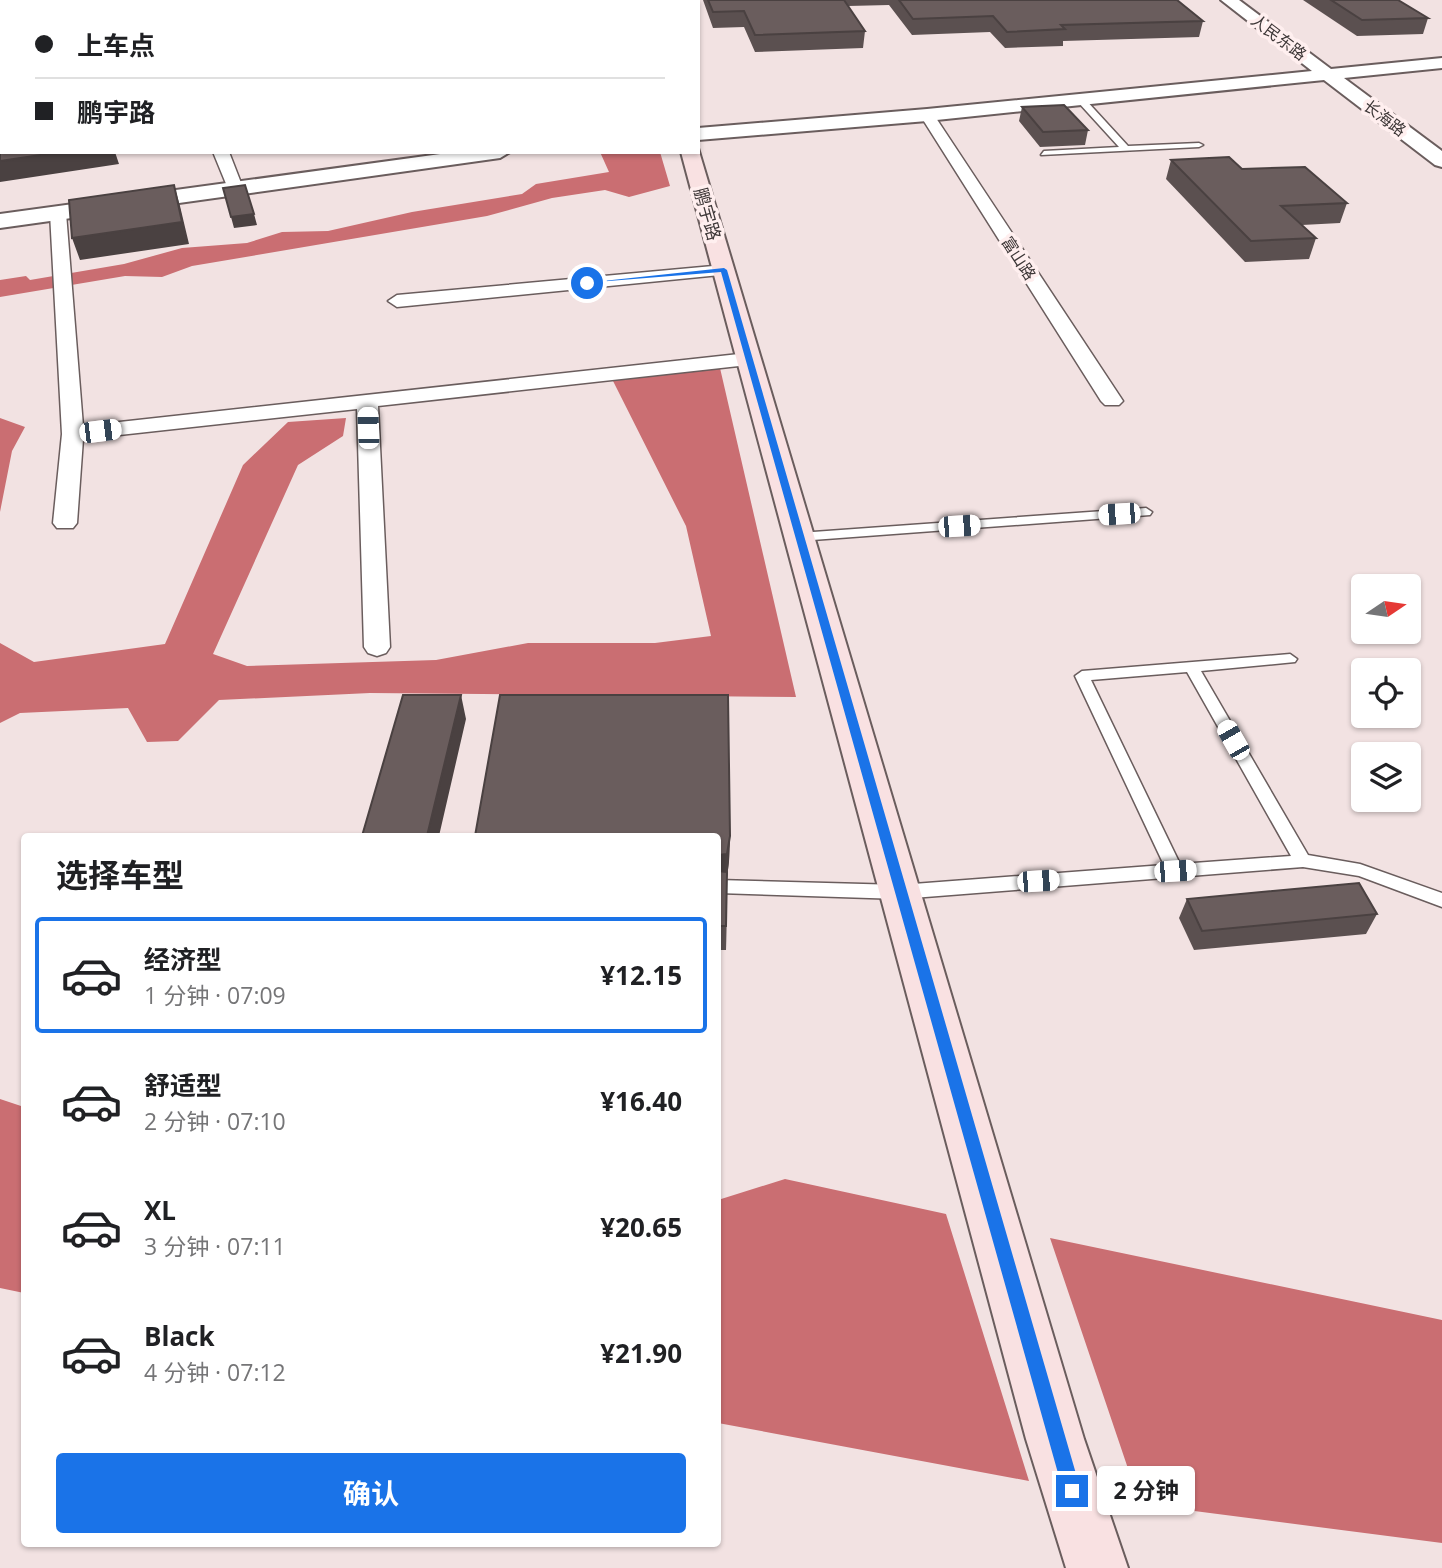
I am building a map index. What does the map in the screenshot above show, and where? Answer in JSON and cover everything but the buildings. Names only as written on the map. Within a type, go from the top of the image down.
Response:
[{"type":"main road","name":"鹏宇路","points":[[692,154],[1055,1439],[1097,1568]]},
{"type":"street","name":"人民东路","points":[[1229,0],[1328,75]]},
{"type":"street","points":[[700,134],[927,115],[1442,63]]},
{"type":"street","name":"长海路","points":[[1328,75],[1442,160]]},
{"type":"street","name":"富山路","points":[[927,115],[1112,401]]},
{"type":"street","points":[[221,154],[235,188]]},
{"type":"street","points":[[0,220],[485,154]]},
{"type":"street","points":[[58,213],[73,434],[65,523]]},
{"type":"street","points":[[397,301],[724,270]]},
{"type":"street","points":[[73,434],[748,359]]},
{"type":"street","points":[[367,400],[377,647]]},
{"type":"lane","points":[[1081,100],[1126,149]]},
{"type":"lane","points":[[1044,153],[1199,145]]},
{"type":"lane","points":[[799,537],[1146,512]]},
{"type":"lane","points":[[1175,871],[1082,676],[1290,659]]},
{"type":"lane","points":[[1191,667],[1303,861]]},
{"type":"lane","points":[[721,887],[900,892],[1303,861],[1360,870],[1442,901]]},
{"type":"shaded area","points":[[601,154],[661,154],[670,186],[629,197],[605,190],[552,198],[487,216],[192,266],[162,277],[125,276],[0,297],[0,280],[26,276],[30,280],[124,264],[182,248],[247,243],[282,232],[328,231],[412,212],[522,194],[536,184],[609,172]]},
{"type":"shaded area","points":[[720,368],[796,697],[370,693],[219,700],[178,741],[147,742],[128,708],[20,713],[0,723],[0,643],[34,662],[165,644],[243,465],[288,422],[346,418],[343,436],[298,465],[213,654],[247,666],[436,660],[528,643],[655,643],[711,636],[686,526],[612,379]]},
{"type":"shaded area","points":[[0,418],[25,427],[12,451],[0,512]]},
{"type":"shaded area","points":[[0,1099],[21,1106],[21,1292],[0,1288]]},
{"type":"shaded area","points":[[785,1179],[946,1214],[1029,1481],[721,1424],[721,1199]]},
{"type":"shaded area","points":[[1050,1238],[1442,1320],[1442,1543],[1140,1504]]},
{"type":"route","points":[[587,283],[724,270],[1072,1491]]}]
